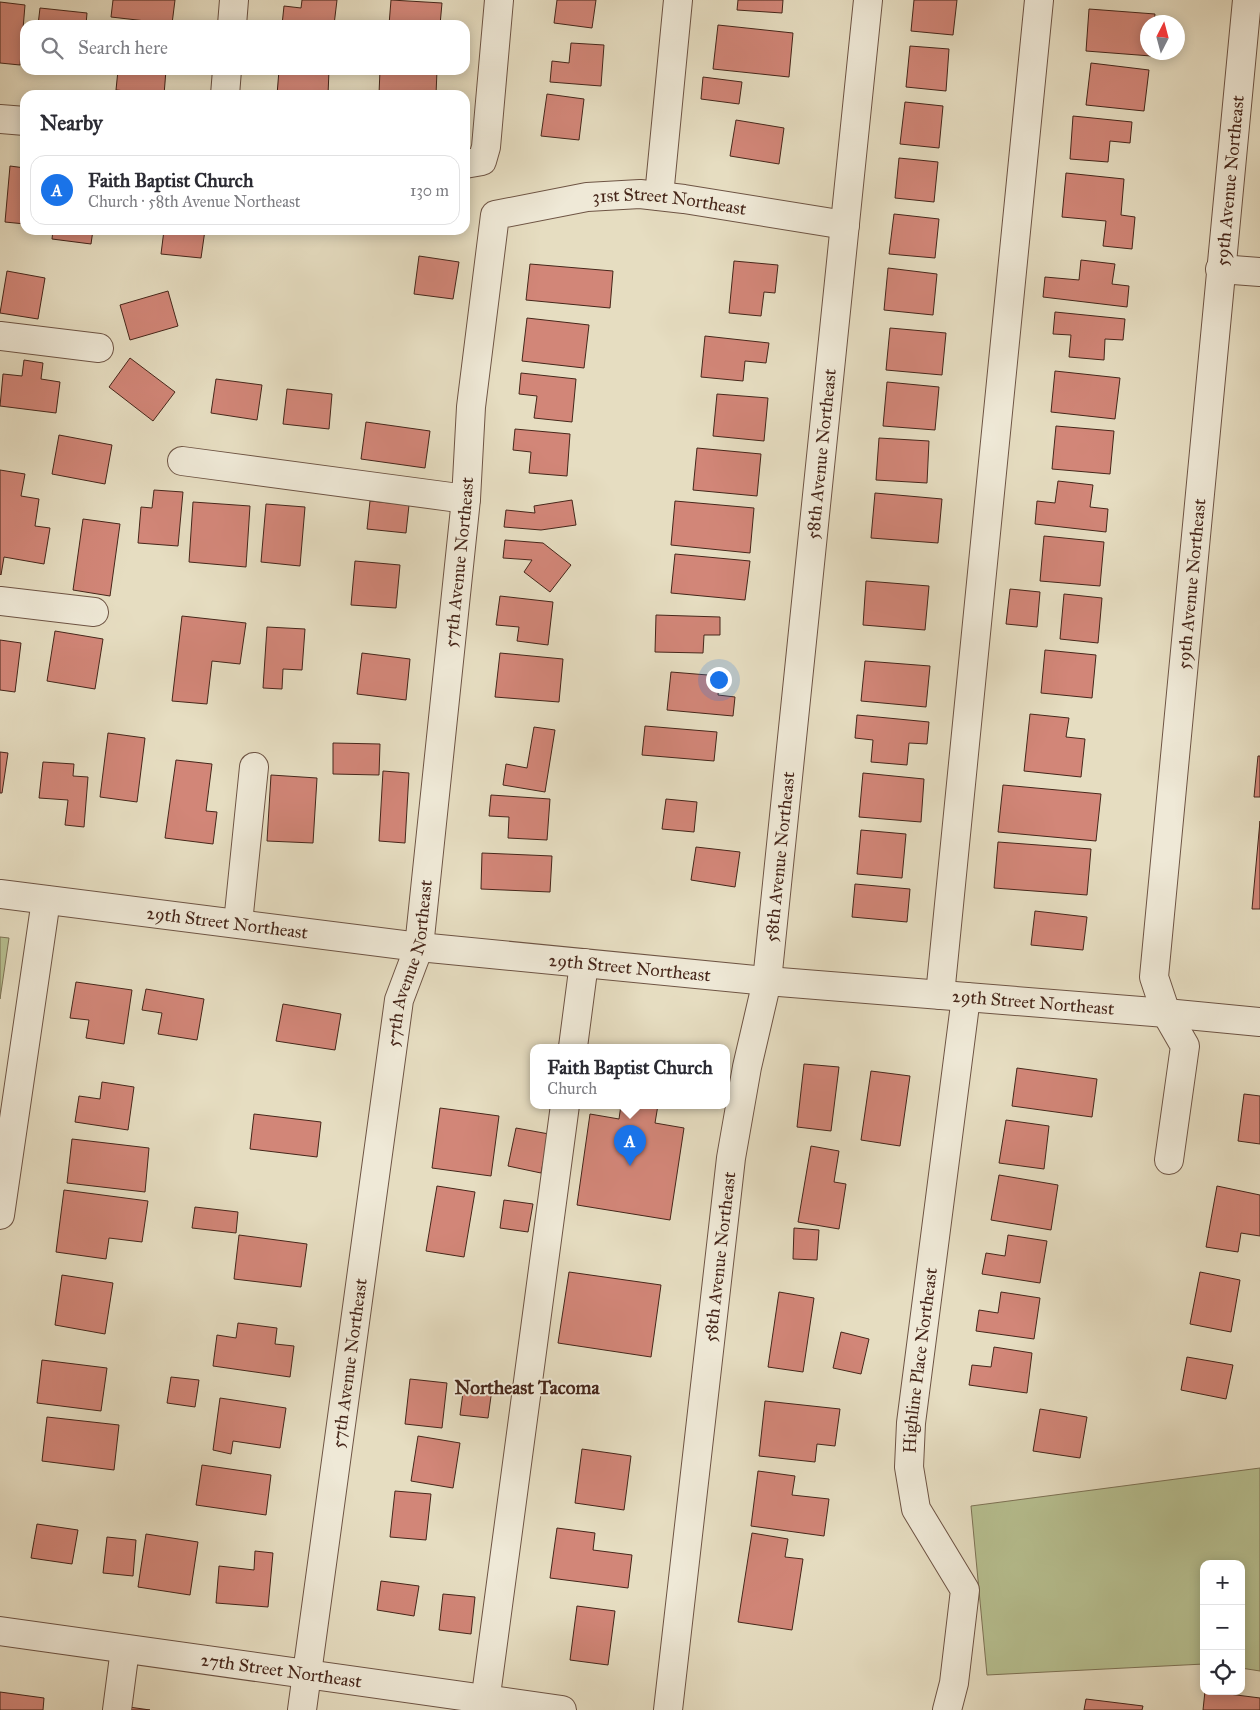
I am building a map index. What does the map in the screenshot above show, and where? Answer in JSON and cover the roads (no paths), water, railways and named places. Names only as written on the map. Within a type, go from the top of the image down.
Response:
[{"type":"street","points":[[232,20],[234,0]]},
{"type":"street","points":[[474,163],[486,146],[499,0]]},
{"type":"street","points":[[659,196],[678,0]]},
{"type":"street","name":"58th Avenue Northeast","points":[[668,1710],[731,1158],[747,1067],[767,981],[868,0]]},
{"type":"street","name":"Highline Place Northeast","points":[[947,1710],[954,1683],[965,1590],[916,1509],[909,1467],[953,996],[1039,0]]},
{"type":"street","name":"59th Avenue Northeast","points":[[1169,1160],[1185,1046],[1166,1013],[1154,977],[1247,0]]},
{"type":"street","points":[[225,90],[227,75]]},
{"type":"street","points":[[0,119],[20,121]]},
{"type":"street","name":"31st Street Northeast","points":[[495,215],[587,197],[640,194],[844,225]]},
{"type":"street","name":"57th Avenue Northeast","points":[[302,1710],[399,1000],[419,947],[466,499],[471,407],[495,215]]},
{"type":"street","points":[[1220,269],[1260,272]]},
{"type":"street","points":[[0,336],[99,348]]},
{"type":"street","points":[[182,462],[466,499]]},
{"type":"street","points":[[0,601],[94,612]]},
{"type":"street","points":[[238,923],[254,767]]},
{"type":"street","name":"29th Street Northeast","points":[[0,894],[419,947],[767,981],[1260,1022]]},
{"type":"street","points":[[0,1215],[46,900]]},
{"type":"street","points":[[573,1044],[584,963]]},
{"type":"street","points":[[485,1704],[564,1109]]},
{"type":"street","name":"27th Street Northeast","points":[[0,1631],[307,1674],[485,1704],[562,1710]]},
{"type":"street","points":[[117,1710],[125,1649]]},
{"type":"place","name":"Faith Baptist Church","points":[[630,1166]]},
{"type":"district","name":"Northeast Tacoma","points":[[527,1387]]}]
